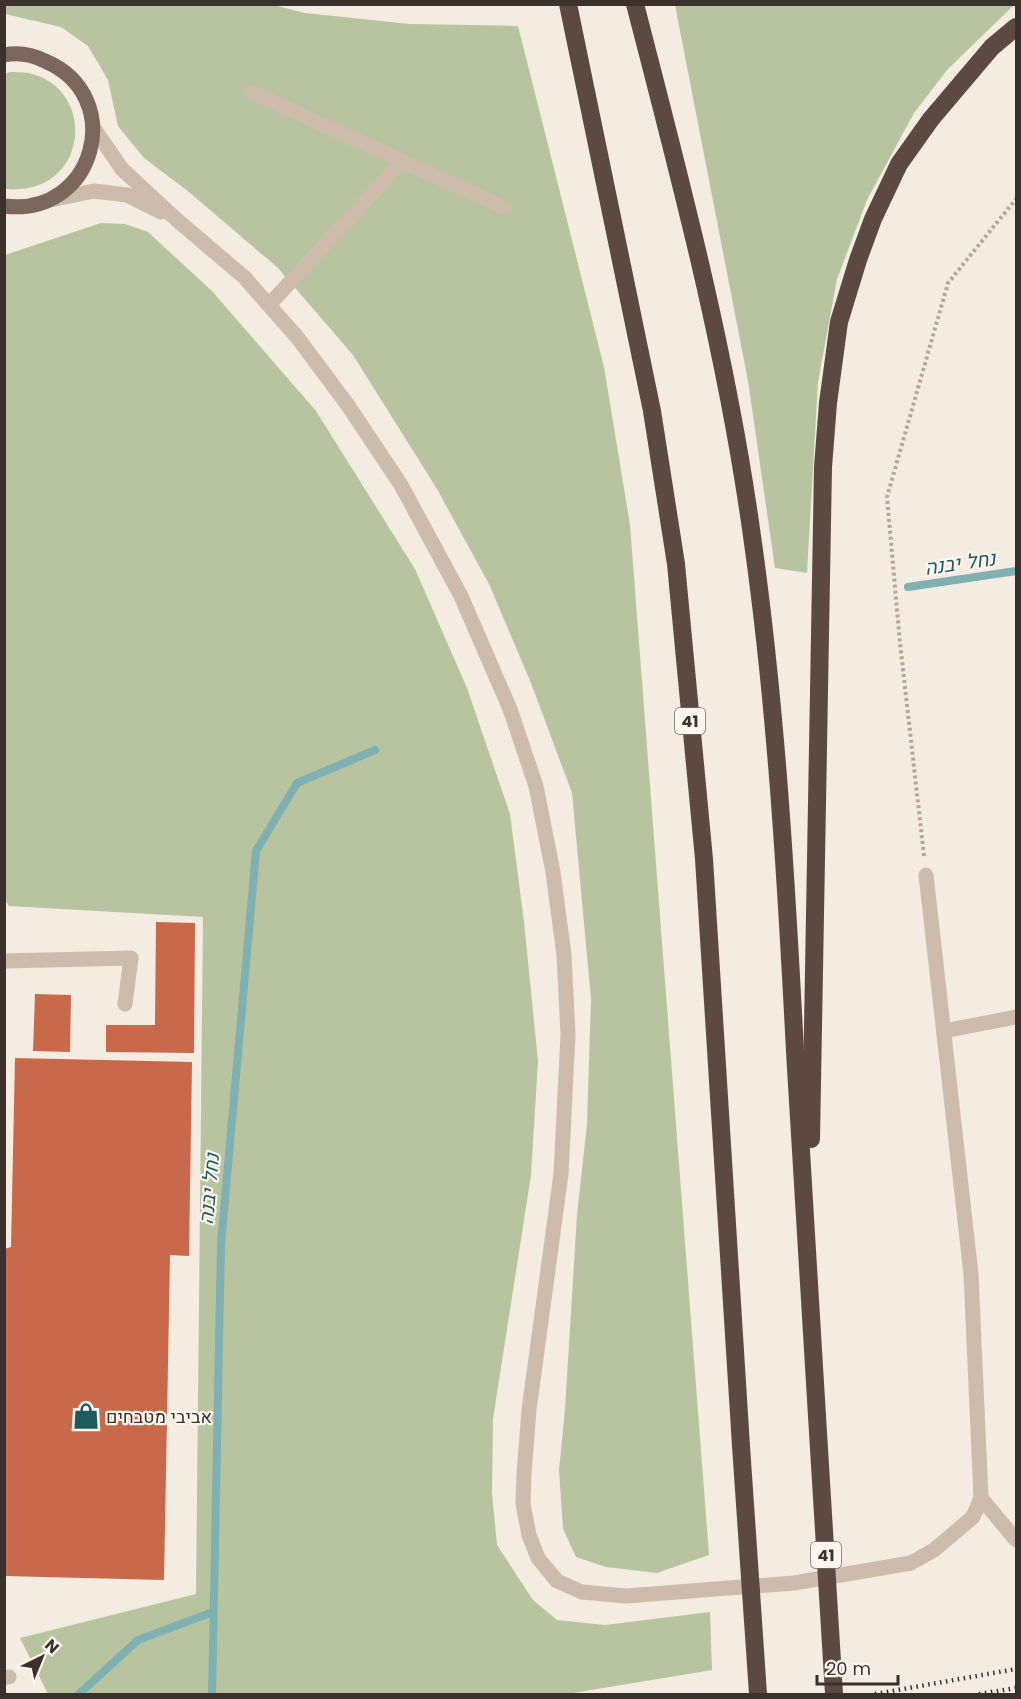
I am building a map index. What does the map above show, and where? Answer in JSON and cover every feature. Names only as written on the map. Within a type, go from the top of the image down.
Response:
[{"type":"highway","name":"41","points":[[568,4],[650,399],[676,564],[704,859],[758,1695]]},
{"type":"highway","name":"41","points":[[635,4],[692,225],[716,331],[736,434],[763,621],[778,773],[834,1695]]},
{"type":"highway","points":[[809,1276],[823,467],[828,403],[839,322],[873,219],[899,164],[931,118],[984,56],[1017,27]]},
{"type":"main road","points":[[6,53],[34,56],[57,66],[76,82],[88,103],[93,127],[91,150],[83,170],[69,188],[51,201],[9,209]]},
{"type":"street","points":[[251,92],[505,208]]},
{"type":"street","points":[[93,127],[122,169],[244,277],[297,337],[347,404],[401,485],[461,596],[510,709],[536,786],[553,872],[564,955],[568,1035],[561,1174],[529,1410],[523,1504],[529,1534],[538,1557],[557,1581],[582,1592],[626,1596],[794,1583],[911,1563],[934,1550],[973,1517],[981,1498],[971,1274],[927,875]]},
{"type":"street","points":[[269,305],[402,161]]},
{"type":"street","points":[[51,201],[94,191],[127,195],[177,220]]},
{"type":"street","points":[[4,961],[131,958],[125,1004]]},
{"type":"street","points":[[944,1031],[1017,1017]]},
{"type":"street","points":[[981,1498],[1017,1540]]},
{"type":"path","points":[[927,875],[900,643],[887,497],[948,283],[1017,199]]},
{"type":"green space","points":[[5,4],[269,4],[305,13],[410,24],[518,26],[604,367],[630,525],[709,1555],[657,1573],[606,1567],[576,1557],[563,1529],[559,1470],[577,1215],[587,1124],[591,999],[572,793],[531,683],[489,584],[437,489],[353,355],[278,268],[189,192],[144,158],[118,126],[108,80],[88,46],[61,27],[5,14]]},
{"type":"green space","points":[[675,5],[1014,5],[947,70],[914,113],[867,200],[837,279],[818,382],[807,573],[775,568],[748,381]]},
{"type":"green space","points":[[28,73],[51,82],[66,98],[74,118],[75,139],[68,160],[54,176],[33,187],[5,189],[4,74]]},
{"type":"green space","points":[[101,223],[125,224],[148,232],[212,291],[316,411],[415,569],[467,688],[510,814],[538,1061],[531,1175],[493,1419],[492,1493],[497,1545],[533,1600],[557,1620],[605,1625],[710,1612],[712,1670],[567,1694],[48,1694],[20,1638],[196,1594],[203,917],[9,906],[5,900],[5,255]]},
{"type":"building","points":[[156,922],[195,923],[194,1053],[106,1052],[106,1025],[155,1025]]},
{"type":"building","points":[[35,994],[71,995],[70,1052],[33,1051]]},
{"type":"building","name":"אביבי מטבחים","points":[[15,1058],[192,1062],[189,1256],[170,1255],[164,1580],[4,1576],[4,1249],[11,1247]]},
{"type":"waterway","name":"נחל יבנה","points":[[908,587],[1016,571]]},
{"type":"waterway","name":"נחל יבנה","points":[[212,1694],[221,1244],[256,851],[297,783],[375,750]]},
{"type":"waterway","points":[[79,1694],[138,1640],[213,1612]]},
{"type":"railway","points":[[875,1694],[1016,1669]]},
{"type":"railway","points":[[979,1694],[1016,1688]]},
{"type":"place","name":"אביבי מטבחים","points":[[86,1416]]}]
